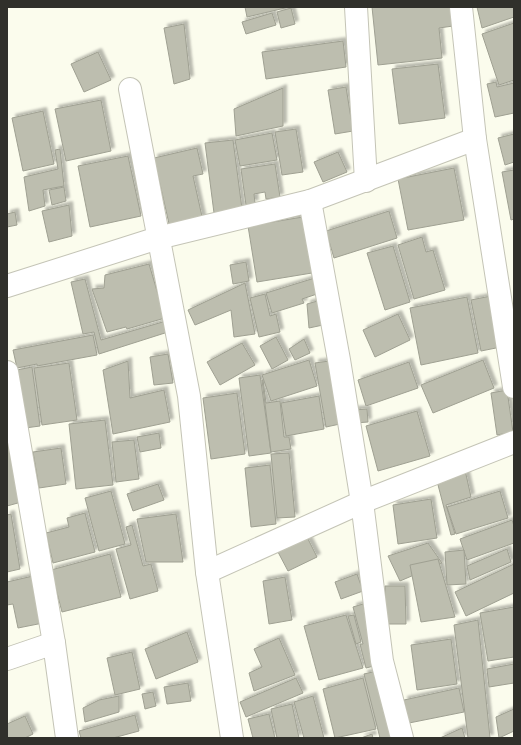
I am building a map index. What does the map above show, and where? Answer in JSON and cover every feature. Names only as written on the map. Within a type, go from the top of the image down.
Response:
[{"type":"street","points":[[356,7],[366,181]]},
{"type":"street","points":[[461,7],[475,140],[514,387]]},
{"type":"street","points":[[130,89],[189,396],[207,572],[232,738]]},
{"type":"street","points":[[7,286],[158,238],[310,201],[475,140]]},
{"type":"street","points":[[310,201],[339,360],[362,502],[382,661],[402,738]]},
{"type":"street","points":[[7,372],[54,643],[67,738]]},
{"type":"street","points":[[207,572],[362,502],[514,442]]},
{"type":"street","points":[[7,659],[54,643]]},
{"type":"building","points":[[245,7],[285,7],[285,8],[247,17]]},
{"type":"building","points":[[372,7],[450,7],[453,26],[439,28],[442,58],[378,65]]},
{"type":"building","points":[[477,7],[514,7],[514,17],[482,28]]},
{"type":"building","points":[[291,8],[295,24],[281,28],[277,12]]},
{"type":"building","points":[[272,13],[276,25],[246,34],[242,22]]},
{"type":"building","points":[[514,23],[514,80],[499,85],[482,34]]},
{"type":"building","points":[[184,24],[190,79],[174,84],[164,28]]},
{"type":"building","points":[[343,41],[346,67],[266,79],[262,52]]},
{"type":"building","points":[[98,52],[111,80],[84,92],[71,64]]},
{"type":"building","points":[[438,64],[445,118],[399,124],[392,69]]},
{"type":"building","points":[[496,82],[497,87],[514,83],[514,113],[495,117],[487,84]]},
{"type":"building","points":[[346,87],[353,131],[335,134],[328,90]]},
{"type":"building","points":[[283,88],[283,126],[236,136],[234,109]]},
{"type":"building","points":[[101,100],[111,151],[66,161],[55,109]]},
{"type":"building","points":[[43,111],[54,164],[23,171],[12,118]]},
{"type":"building","points":[[296,129],[303,172],[282,175],[275,132]]},
{"type":"building","points":[[272,133],[277,160],[240,166],[235,140]]},
{"type":"building","points":[[514,134],[514,162],[505,165],[498,138]]},
{"type":"building","points":[[233,140],[242,209],[214,213],[205,143]]},
{"type":"building","points":[[197,148],[203,174],[193,176],[203,221],[170,228],[154,158]]},
{"type":"building","points":[[60,149],[64,186],[43,190],[45,206],[29,211],[24,177],[58,169],[55,150]]},
{"type":"building","points":[[338,152],[347,172],[323,182],[314,162]]},
{"type":"building","points":[[128,156],[141,216],[90,227],[78,166]]},
{"type":"building","points":[[275,164],[280,197],[266,199],[265,192],[254,194],[255,203],[246,205],[241,169]]},
{"type":"building","points":[[454,168],[464,220],[408,230],[398,179]]},
{"type":"building","points":[[514,170],[514,219],[511,220],[502,172]]},
{"type":"building","points":[[64,187],[66,201],[52,205],[49,190]]},
{"type":"building","points":[[69,205],[72,236],[49,242],[42,211]]},
{"type":"building","points":[[389,211],[397,238],[334,258],[326,231]]},
{"type":"building","points":[[15,212],[17,225],[7,227],[7,214]]},
{"type":"building","points":[[303,217],[312,273],[257,282],[248,226]]},
{"type":"building","points":[[422,237],[426,252],[433,250],[445,290],[414,299],[398,245]]},
{"type":"building","points":[[393,246],[410,302],[385,310],[367,253]]},
{"type":"building","points":[[246,262],[249,281],[233,284],[230,265]]},
{"type":"building","points":[[149,264],[165,318],[127,329],[126,327],[107,332],[92,289],[104,288],[105,275]]},
{"type":"building","points":[[318,277],[323,292],[302,299],[304,303],[272,313],[266,293]]},
{"type":"building","points":[[85,279],[101,340],[166,321],[168,332],[99,354],[94,332],[83,334],[71,282]]},
{"type":"building","points":[[245,283],[255,334],[234,337],[231,310],[195,325],[188,310]]},
{"type":"building","points":[[265,294],[270,316],[276,314],[280,332],[259,337],[250,298]]},
{"type":"building","points":[[491,296],[501,347],[481,351],[471,300]]},
{"type":"building","points":[[467,297],[478,353],[421,365],[410,308]]},
{"type":"building","points":[[321,300],[323,325],[309,328],[307,304]]},
{"type":"building","points":[[398,314],[410,340],[375,357],[363,330]]},
{"type":"building","points":[[93,335],[97,355],[37,366],[37,364],[17,368],[13,350]]},
{"type":"building","points":[[276,337],[288,360],[272,369],[260,346]]},
{"type":"building","points":[[304,339],[310,353],[295,360],[289,349]]},
{"type":"building","points":[[242,343],[255,365],[220,385],[207,362]]},
{"type":"building","points":[[168,354],[173,383],[154,385],[150,357]]},
{"type":"building","points":[[309,360],[317,386],[271,401],[262,375]]},
{"type":"building","points":[[483,360],[494,388],[433,413],[421,385]]},
{"type":"building","points":[[128,361],[130,398],[164,390],[170,422],[113,434],[103,370]]},
{"type":"building","points":[[329,361],[340,424],[326,427],[315,363]]},
{"type":"building","points":[[409,362],[418,388],[366,406],[358,380]]},
{"type":"building","points":[[69,363],[77,420],[42,425],[34,368]]},
{"type":"building","points":[[32,367],[40,426],[25,428],[17,370]]},
{"type":"building","points":[[260,375],[271,453],[249,456],[239,378]]},
{"type":"building","points":[[262,380],[266,403],[280,401],[284,437],[289,437],[291,449],[271,452]]},
{"type":"building","points":[[507,390],[513,432],[497,435],[491,393]]},
{"type":"building","points":[[237,393],[245,454],[211,459],[203,398]]},
{"type":"building","points":[[319,396],[324,429],[286,436],[281,403]]},
{"type":"building","points":[[367,409],[368,422],[355,423],[354,410]]},
{"type":"building","points":[[417,411],[430,456],[378,471],[366,426]]},
{"type":"building","points":[[105,420],[113,485],[76,489],[69,424]]},
{"type":"building","points":[[159,433],[161,448],[140,452],[137,437]]},
{"type":"building","points":[[10,440],[25,501],[7,506],[7,441]]},
{"type":"building","points":[[134,440],[139,479],[116,482],[112,442]]},
{"type":"building","points":[[61,448],[66,484],[39,488],[33,452]]},
{"type":"building","points":[[289,453],[295,517],[277,518],[271,454]]},
{"type":"building","points":[[270,465],[276,524],[251,527],[245,468]]},
{"type":"building","points":[[465,470],[471,497],[446,505],[455,534],[451,535],[437,481]]},
{"type":"building","points":[[158,484],[164,500],[133,511],[127,494]]},
{"type":"building","points":[[111,491],[125,544],[99,551],[85,498]]},
{"type":"building","points":[[500,491],[508,518],[456,534],[447,507]]},
{"type":"building","points":[[431,499],[437,538],[398,544],[393,505]]},
{"type":"building","points":[[85,513],[95,552],[53,563],[46,533],[69,527],[67,518]]},
{"type":"building","points":[[11,514],[20,569],[7,572],[7,515]]},
{"type":"building","points":[[176,514],[183,562],[146,562],[137,519]]},
{"type":"building","points":[[512,520],[514,526],[514,543],[467,560],[460,539]]},
{"type":"building","points":[[132,525],[143,566],[151,564],[158,591],[130,599],[116,549],[131,545],[126,527]]},
{"type":"building","points":[[307,537],[317,557],[288,571],[278,552]]},
{"type":"building","points":[[428,543],[442,563],[400,581],[388,556]]},
{"type":"building","points":[[507,549],[511,562],[470,580],[467,566]]},
{"type":"building","points":[[464,550],[466,584],[447,585],[445,552]]},
{"type":"building","points":[[110,554],[121,597],[62,612],[51,570]]},
{"type":"building","points":[[438,559],[455,617],[421,622],[410,565]]},
{"type":"building","points":[[514,564],[514,593],[466,616],[455,592]]},
{"type":"building","points":[[357,574],[363,591],[341,599],[335,582]]},
{"type":"building","points":[[33,576],[43,623],[18,628],[13,604],[7,605],[7,582]]},
{"type":"building","points":[[285,577],[292,620],[269,624],[263,581]]},
{"type":"building","points":[[385,586],[405,586],[406,624],[386,624]]},
{"type":"building","points":[[363,604],[378,665],[366,668],[360,644],[363,644],[353,607]]},
{"type":"building","points":[[514,607],[514,657],[488,661],[480,613]]},
{"type":"building","points":[[346,615],[363,668],[319,680],[304,626]]},
{"type":"building","points":[[354,615],[361,642],[356,644],[348,616]]},
{"type":"building","points":[[478,620],[490,738],[468,738],[454,625]]},
{"type":"building","points":[[187,632],[198,662],[156,679],[145,649]]},
{"type":"building","points":[[279,638],[295,675],[254,691],[249,673],[262,667],[254,649]]},
{"type":"building","points":[[451,639],[457,684],[417,690],[411,645]]},
{"type":"building","points":[[132,652],[140,689],[115,695],[107,658]]},
{"type":"building","points":[[514,664],[514,683],[489,687],[487,669]]},
{"type":"building","points":[[377,671],[395,738],[380,738],[364,674]]},
{"type":"building","points":[[296,678],[303,693],[246,717],[240,702]]},
{"type":"building","points":[[363,678],[376,729],[335,738],[323,689]]},
{"type":"building","points":[[188,683],[191,701],[167,704],[164,687]]},
{"type":"building","points":[[459,688],[464,712],[409,723],[404,700]]},
{"type":"building","points":[[153,692],[156,706],[145,709],[142,694]]},
{"type":"building","points":[[119,696],[119,712],[85,722],[83,708],[99,700]]},
{"type":"building","points":[[313,696],[324,738],[304,738],[294,702]]},
{"type":"building","points":[[292,704],[299,738],[277,738],[271,709]]},
{"type":"building","points":[[514,709],[514,731],[499,738],[496,717]]},
{"type":"building","points":[[269,714],[275,738],[253,738],[248,719]]},
{"type":"building","points":[[135,715],[139,731],[113,738],[81,738],[79,731]]},
{"type":"building","points":[[25,716],[33,734],[25,738],[7,738],[7,724]]},
{"type":"building","points":[[462,728],[465,738],[440,738]]},
{"type":"building","points":[[372,734],[373,738],[361,738]]}]
